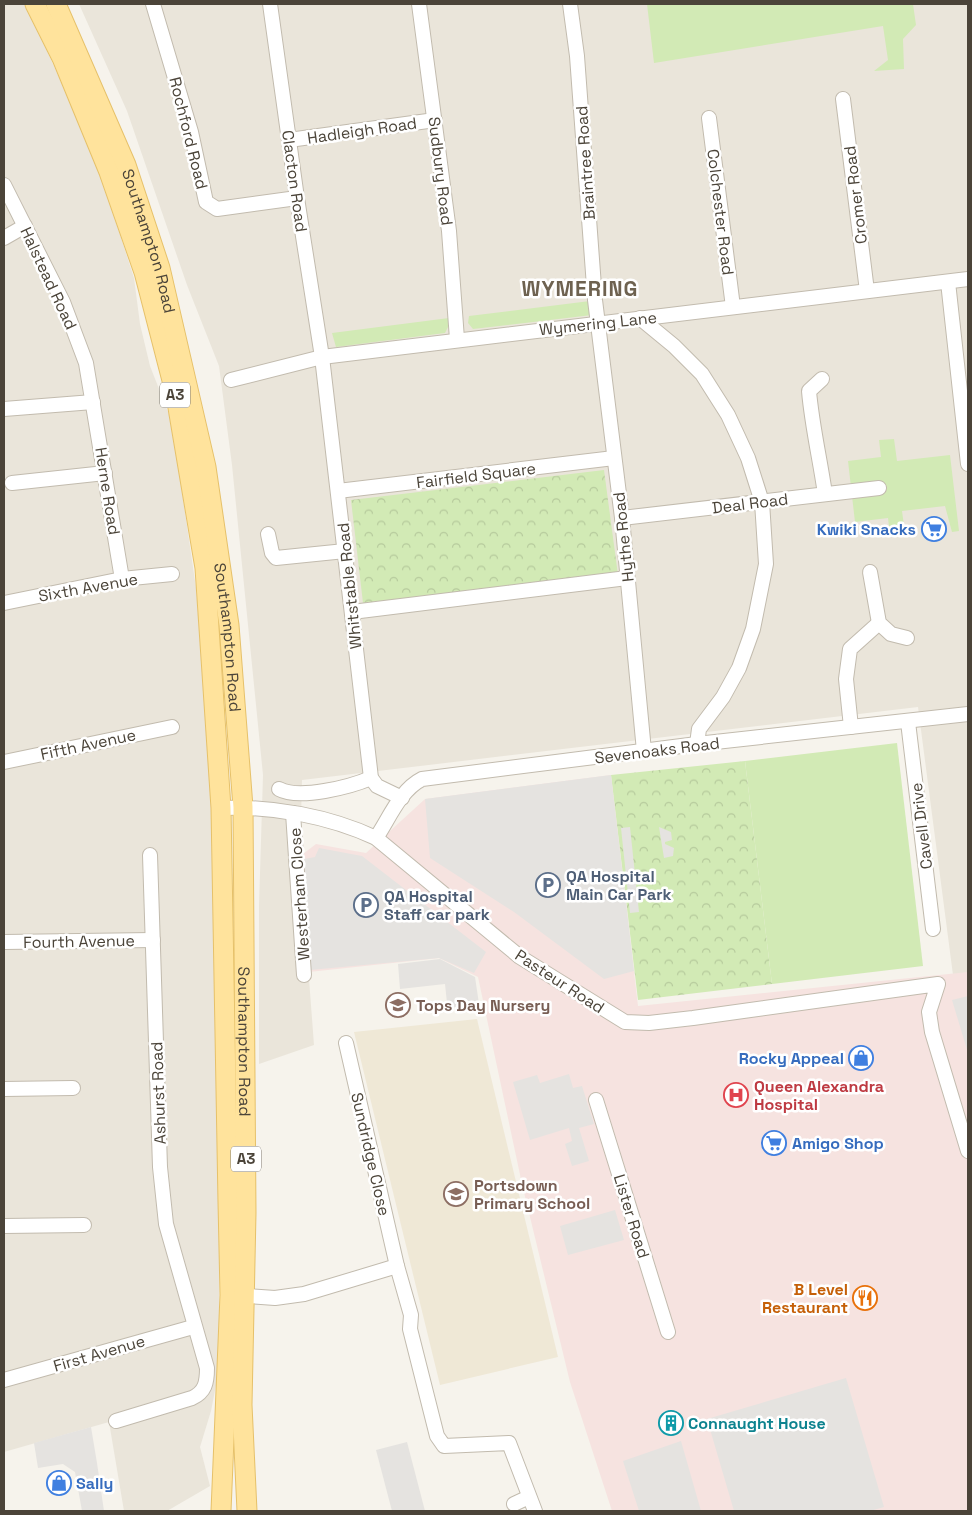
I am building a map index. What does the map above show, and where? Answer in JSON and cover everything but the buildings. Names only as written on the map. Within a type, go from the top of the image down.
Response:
[{"type":"main road","name":"Southampton Road","points":[[35,4],[62,58],[113,181],[144,272],[176,396],[205,568],[221,808],[237,1296],[247,1511]]},
{"type":"main road","name":"Southampton Road","points":[[56,4],[126,165],[160,268],[206,467],[229,626],[243,807],[246,1213],[237,1296],[221,1511]]},
{"type":"street","name":"Rochford Road","points":[[153,4],[192,132],[206,202],[217,209],[296,198]]},
{"type":"street","name":"Clacton Road","points":[[270,4],[296,198],[322,357]]},
{"type":"street","name":"Sudbury Road","points":[[419,4],[449,231],[457,339]]},
{"type":"street","name":"Braintree Road","points":[[570,4],[577,56],[598,322]]},
{"type":"street","name":"Cromer Road","points":[[843,99],[867,291]]},
{"type":"street","name":"Colchester Road","points":[[709,118],[733,307]]},
{"type":"street","name":"Hadleigh Road","points":[[289,140],[435,120]]},
{"type":"street","name":"Halstead Road","points":[[4,185],[63,302],[86,363],[93,402]]},
{"type":"street","points":[[4,238],[25,226]]},
{"type":"street","name":"Wymering Lane","points":[[231,380],[322,357],[457,339],[968,279]]},
{"type":"street","points":[[948,282],[968,464]]},
{"type":"street","points":[[640,318],[674,346],[702,374],[732,424],[748,458],[762,502],[766,564],[753,629],[739,668],[723,697],[699,729],[697,744]]},
{"type":"street","name":"Hythe Road","points":[[598,322],[622,518],[644,751]]},
{"type":"street","name":"Whitstable Road","points":[[322,357],[371,778]]},
{"type":"street","points":[[822,379],[808,391],[812,426],[819,447],[825,494]]},
{"type":"street","points":[[4,409],[93,402]]},
{"type":"street","name":"Herne Road","points":[[93,402],[122,579]]},
{"type":"street","name":"Fairfield Square","points":[[338,491],[614,458]]},
{"type":"street","points":[[12,483],[105,473]]},
{"type":"street","name":"Deal Road","points":[[622,518],[879,488]]},
{"type":"street","points":[[268,534],[272,554],[276,558],[345,551]]},
{"type":"street","points":[[870,572],[879,622],[891,634],[907,638]]},
{"type":"street","name":"Sixth Avenue","points":[[4,603],[122,579],[172,574]]},
{"type":"street","points":[[352,612],[627,578]]},
{"type":"street","points":[[851,727],[846,679],[850,649],[879,622]]},
{"type":"street","name":"Sevenoaks Road","points":[[376,838],[402,798],[414,783],[422,779],[697,744],[968,714]]},
{"type":"street","name":"Cavell Drive","points":[[908,722],[933,929]]},
{"type":"street","name":"Fifth Avenue","points":[[4,762],[172,727]]},
{"type":"street","points":[[279,789],[296,794],[355,785],[371,778],[377,786],[402,798]]},
{"type":"street","name":"Pasteur Road","points":[[221,808],[243,807],[294,813],[352,827],[376,838],[520,957],[625,1022],[649,1023],[692,1018],[938,984],[930,1012],[932,1032],[968,1151]]},
{"type":"street","name":"Westerham Close","points":[[294,813],[304,975]]},
{"type":"street","name":"Ashurst Road","points":[[116,1421],[201,1394],[207,1382],[207,1368],[193,1327],[165,1215],[160,1167],[150,855]]},
{"type":"street","name":"Fourth Avenue","points":[[4,942],[153,940]]},
{"type":"street","name":"Sundridge Close","points":[[346,1043],[397,1266],[411,1315],[410,1329],[437,1436],[444,1446],[509,1443],[529,1498]]},
{"type":"street","points":[[4,1090],[73,1088]]},
{"type":"street","name":"Lister Road","points":[[596,1100],[668,1332]]},
{"type":"street","points":[[4,1226],[84,1225]]},
{"type":"street","points":[[237,1296],[275,1298],[304,1294],[397,1266]]},
{"type":"street","name":"First Avenue","points":[[4,1380],[193,1327]]},
{"type":"street","points":[[514,1504],[529,1498],[535,1511]]},
{"type":"shaded area","points":[[4,4],[26,4],[78,120],[107,194],[134,278],[140,324],[150,366],[172,422],[196,588],[212,799],[219,1212],[219,1370],[211,1411],[200,1447],[210,1486],[167,1511],[124,1511],[109,1422],[4,1452]]},
{"type":"shaded area","points":[[79,4],[968,4],[968,973],[953,975],[918,707],[302,780],[300,859],[314,1045],[259,1064],[259,906],[263,775],[232,465],[219,366],[187,285],[127,111]]},
{"type":"shaded area","name":"Queen Alexandra Hospital","points":[[611,775],[638,1006],[968,972],[968,1511],[612,1511],[570,1382],[522,1184],[478,977],[439,958],[309,972],[303,854],[316,844],[366,853],[425,799]]},
{"type":"shaded area","name":"QA Hospital Main Car Park","points":[[611,775],[634,971],[604,979],[514,912],[430,858],[425,799]]},
{"type":"shaded area","points":[[630,827],[639,912],[630,913],[621,828]]},
{"type":"shaded area","points":[[659,827],[671,832],[672,840],[665,842],[665,844],[674,848],[673,856],[664,858]]},
{"type":"shaded area","name":"QA Hospital Staff car park","points":[[319,848],[362,856],[486,952],[474,973],[439,958],[310,970],[304,859],[315,857]]},
{"type":"shaded area","points":[[440,959],[475,977],[479,1004],[453,1007],[447,1003],[445,984],[400,989],[398,964]]},
{"type":"shaded area","points":[[968,996],[968,1053],[952,1000]]},
{"type":"shaded area","name":"Portsdown Primary School","points":[[477,1019],[558,1357],[440,1385],[354,1032]]},
{"type":"shaded area","points":[[569,1074],[573,1088],[582,1086],[594,1124],[579,1128],[589,1161],[572,1166],[565,1144],[572,1141],[569,1128],[530,1140],[513,1082],[537,1075],[540,1083]]},
{"type":"shaded area","points":[[615,1210],[624,1240],[568,1255],[560,1226]]},
{"type":"shaded area","points":[[846,1378],[884,1507],[870,1511],[734,1511],[707,1419]]},
{"type":"shaded area","points":[[91,1427],[104,1511],[82,1511],[75,1472],[63,1464],[38,1468],[34,1443]]},
{"type":"shaded area","points":[[681,1441],[701,1511],[639,1511],[623,1461]]},
{"type":"shaded area","points":[[407,1442],[425,1511],[392,1511],[376,1450]]},
{"type":"green space","points":[[647,4],[913,4],[916,25],[903,39],[904,69],[874,71],[888,60],[883,26],[654,63]]},
{"type":"green space","points":[[590,301],[592,315],[473,329],[468,323],[469,316]]},
{"type":"green space","points":[[449,318],[449,325],[445,333],[336,347],[332,333]]},
{"type":"green space","points":[[894,439],[897,461],[950,455],[959,531],[952,532],[945,506],[902,511],[905,533],[890,535],[888,518],[855,522],[848,461],[881,457],[879,440]]},
{"type":"green space","points":[[604,470],[618,575],[363,603],[351,500]]},
{"type":"green space","points":[[897,743],[923,966],[772,984],[745,761]]},
{"type":"green space","points":[[745,761],[772,984],[638,1000],[611,775]]},
{"type":"place","name":"Kwiki Snacks","points":[[934,529]]},
{"type":"place","name":"QA Hospital Main Car Park","points":[[548,885]]},
{"type":"place","name":"QA Hospital Staff car park","points":[[366,905]]},
{"type":"place","name":"Tops Day Nursery","points":[[398,1005]]},
{"type":"place","name":"Rocky Appeal","points":[[861,1058]]},
{"type":"place","name":"Queen Alexandra Hospital","points":[[736,1095]]},
{"type":"place","name":"Amigo Shop","points":[[774,1143]]},
{"type":"place","name":"Portsdown Primary School","points":[[456,1194]]},
{"type":"place","name":"B Level Restaurant","points":[[865,1298]]},
{"type":"place","name":"Connaught House","points":[[671,1423]]},
{"type":"place","name":"Sally","points":[[59,1483]]},
{"type":"district","name":"WYMERING","points":[[580,289]]}]
